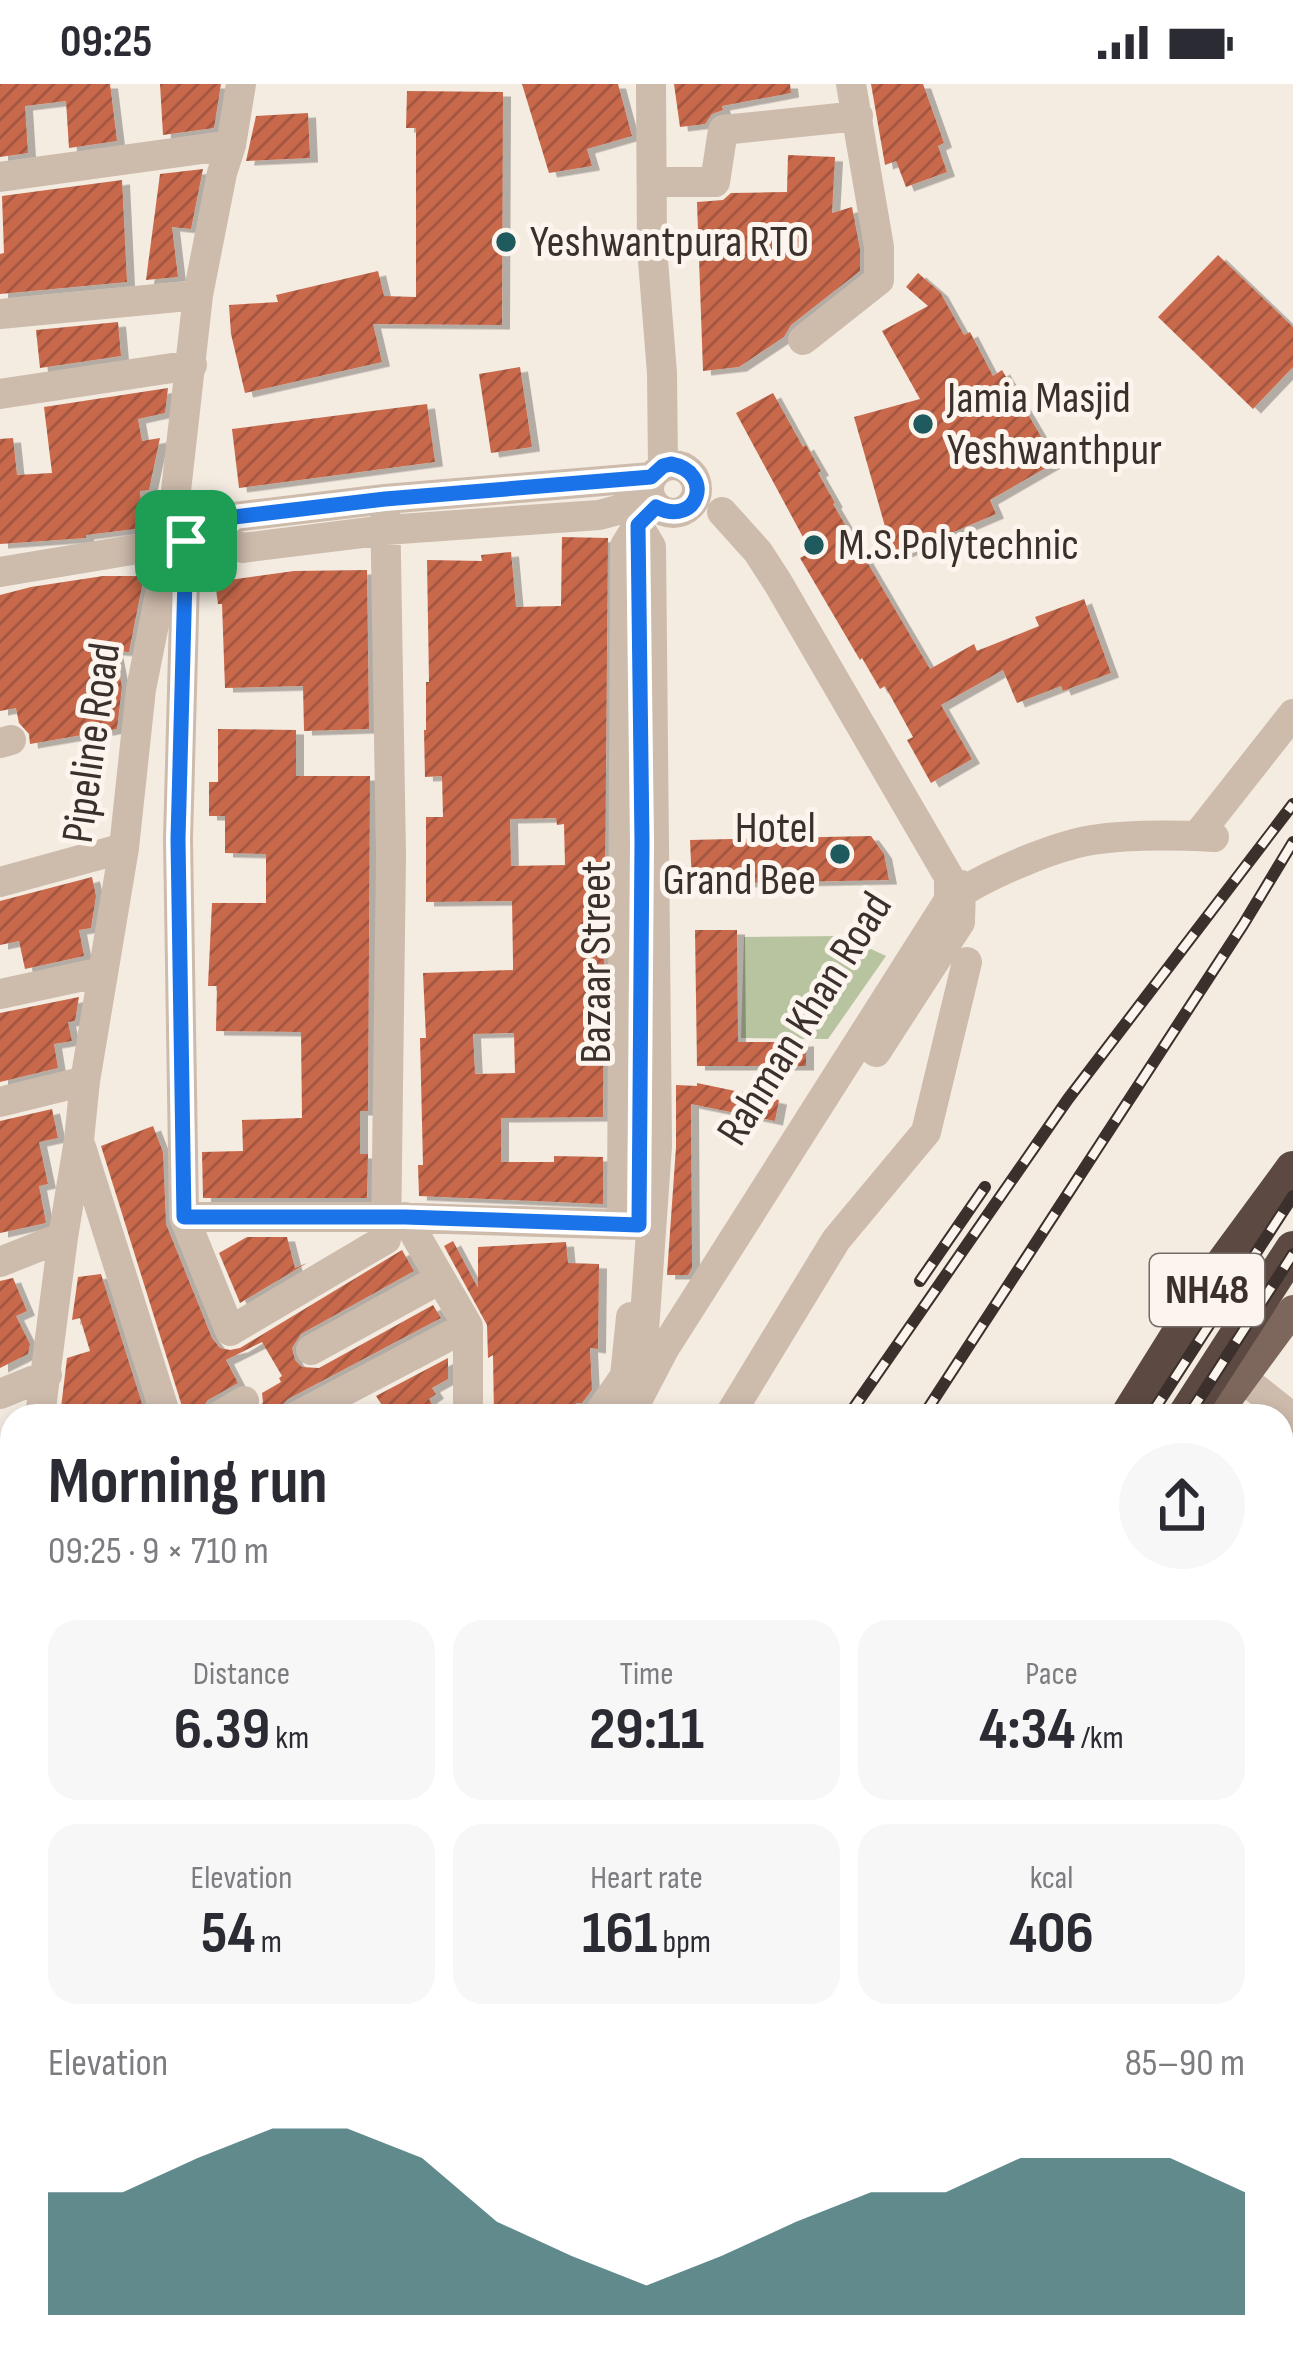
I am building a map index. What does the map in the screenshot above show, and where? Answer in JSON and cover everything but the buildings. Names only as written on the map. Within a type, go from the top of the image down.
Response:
[{"type":"highway","name":"NH48","points":[[1135,1404],[1221,1267],[1293,1169]]},
{"type":"highway","name":"NH48","points":[[1197,1404],[1231,1370],[1293,1249]]},
{"type":"main road","points":[[1219,1404],[1231,1370],[1293,1310]]},
{"type":"street","name":"Pipeline Road","points":[[42,1404],[85,1081],[124,848],[141,689],[191,540],[192,365],[198,295],[241,84]]},
{"type":"street","points":[[606,1404],[648,1342],[657,1146],[651,547],[662,373],[652,248],[651,84]]},
{"type":"street","points":[[803,340],[879,280],[879,247],[851,84]]},
{"type":"street","points":[[652,182],[715,182],[723,130],[858,116]]},
{"type":"street","points":[[0,177],[231,145]]},
{"type":"street","points":[[0,314],[198,295]]},
{"type":"street","points":[[0,394],[192,365]]},
{"type":"street","points":[[652,495],[670,513],[709,505],[774,546],[955,859],[956,896]]},
{"type":"street","points":[[0,572],[191,540],[242,548],[386,515],[599,515],[652,495]]},
{"type":"street","points":[[648,1342],[631,1225],[625,546],[652,495]]},
{"type":"street","name":"Rahman Khan Road","points":[[636,1404],[648,1342],[937,890],[932,873],[709,505]]},
{"type":"street","points":[[191,540],[178,839],[184,1217],[230,1331],[386,1239],[395,1217],[386,515]]},
{"type":"street","points":[[956,896],[980,881],[1073,844],[1205,836],[1293,714]]},
{"type":"street","points":[[0,882],[124,848]]},
{"type":"street","name":"Rahman Khan Road","points":[[648,1342],[956,896]]},
{"type":"street","points":[[736,1404],[836,1240],[926,1132],[967,962]]},
{"type":"street","points":[[0,994],[102,972]]},
{"type":"street","points":[[0,1102],[85,1081]]},
{"type":"street","points":[[79,1140],[162,1404]]},
{"type":"street","points":[[184,1217],[395,1217],[631,1225]]},
{"type":"street","points":[[395,1217],[468,1326],[468,1404]]},
{"type":"street","points":[[0,1262],[63,1237]]},
{"type":"street","points":[[311,1350],[440,1279]]},
{"type":"street","points":[[320,1404],[468,1326]]},
{"type":"street","points":[[1231,1370],[1275,1404]]},
{"type":"street","points":[[0,1394],[46,1375]]},
{"type":"green space","points":[[843,936],[886,956],[828,1039],[741,1038],[744,937]]},
{"type":"railway","points":[[856,1404],[1068,1099],[1293,804]]},
{"type":"railway","points":[[931,1404],[1293,842]]},
{"type":"railway","points":[[920,1281],[985,1187]]},
{"type":"railway","points":[[1158,1404],[1293,1196]]},
{"type":"railway","points":[[1196,1404],[1293,1254]]},
{"type":"place","name":"Yeshwantpura RTO","points":[[506,242]]},
{"type":"place","name":"Jamia Masjid Yeshwanthpur","points":[[923,424]]},
{"type":"place","name":"M.S.Polytechnic","points":[[814,545]]},
{"type":"place","name":"Hotel Grand Bee","points":[[840,854]]},
{"type":"route","points":[[671,464],[693,475],[698,491],[691,506],[678,513],[656,507],[638,525],[639,1225],[405,1217],[184,1217],[178,839],[186,541],[216,536],[234,517],[651,477],[671,464]]}]
